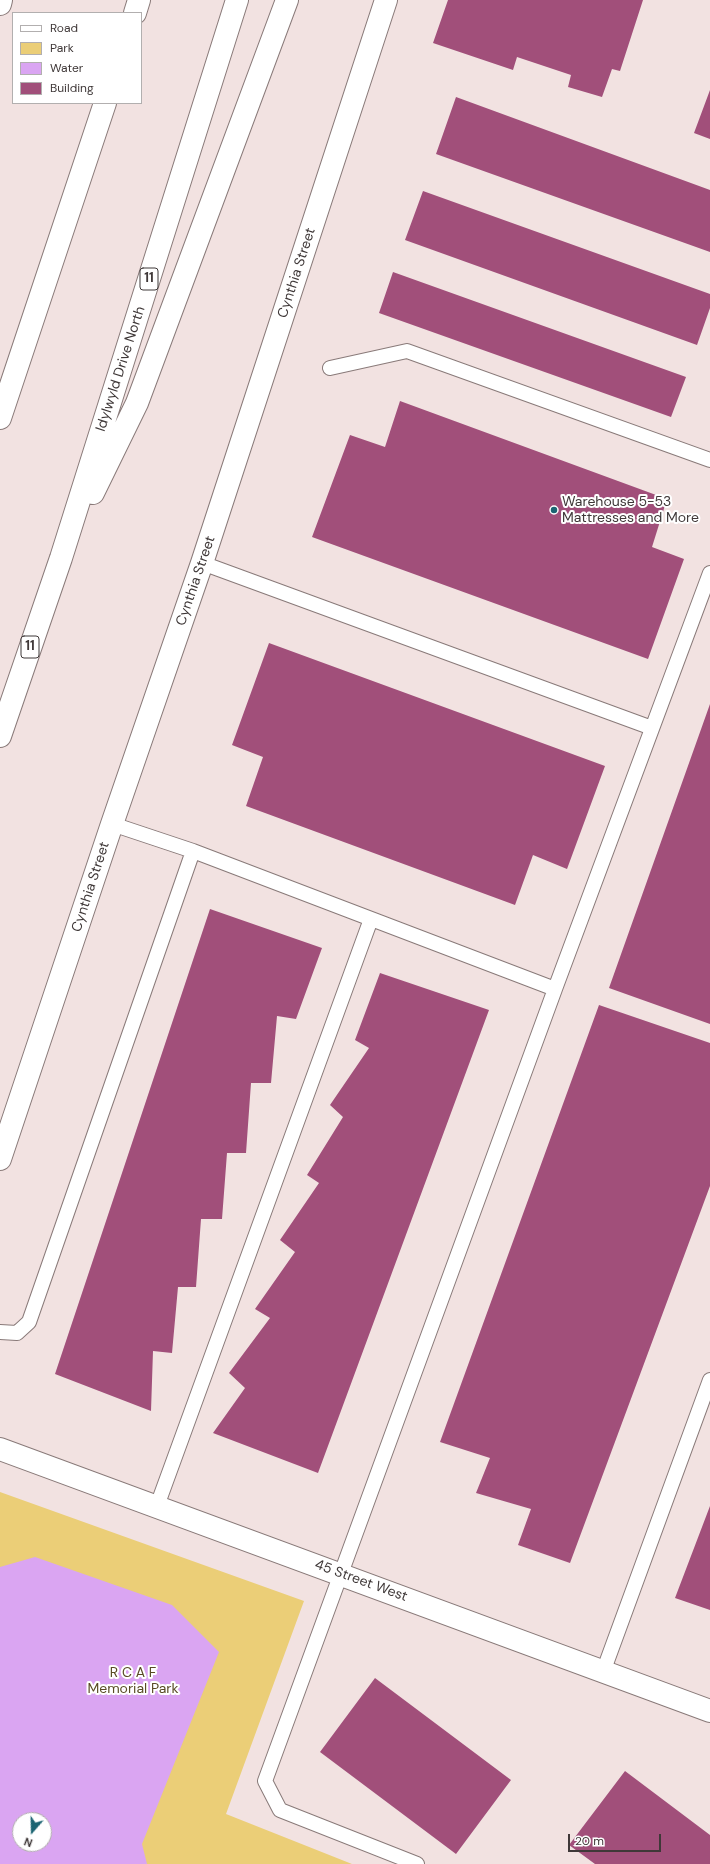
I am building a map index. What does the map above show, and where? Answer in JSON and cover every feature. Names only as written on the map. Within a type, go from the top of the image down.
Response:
[{"type":"main road","points":[[0,4],[1,0]]},
{"type":"main road","points":[[135,12],[139,0]]},
{"type":"main road","name":"Idylwyld Drive North","points":[[0,736],[61,558],[238,0]]},
{"type":"main road","points":[[61,558],[137,403],[287,0]]},
{"type":"main road","name":"Cynthia Street","points":[[0,1159],[112,824],[202,563],[386,0]]},
{"type":"main road","points":[[0,418],[105,104]]},
{"type":"main road","name":"45 Street West","points":[[6,1452],[342,1574],[710,1711]]},
{"type":"lane","points":[[330,368],[407,350],[710,460]]},
{"type":"lane","points":[[202,563],[652,728]]},
{"type":"lane","points":[[417,1864],[280,1810],[265,1781],[710,573]]},
{"type":"lane","points":[[112,824],[193,851],[556,988]]},
{"type":"lane","points":[[0,1332],[18,1333],[30,1322],[193,851]]},
{"type":"lane","points":[[157,1506],[371,919]]},
{"type":"lane","points":[[604,1672],[710,1380]]},
{"type":"green space","name":"R C A F Memorial Park","points":[[0,1492],[304,1601],[226,1814],[352,1864],[0,1864]]},
{"type":"water","points":[[35,1557],[172,1605],[219,1652],[142,1844],[147,1864],[0,1864],[0,1567]]},
{"type":"building","points":[[448,0],[643,0],[620,71],[612,69],[602,97],[568,87],[571,75],[517,57],[513,70],[433,43]]},
{"type":"building","points":[[710,90],[710,139],[694,133]]},
{"type":"building","points":[[456,97],[710,190],[710,252],[436,154]]},
{"type":"building","points":[[423,191],[710,294],[710,308],[697,345],[405,240]]},
{"type":"building","points":[[393,272],[686,377],[671,417],[379,313]]},
{"type":"building","points":[[400,401],[667,499],[652,547],[684,559],[648,659],[312,537],[350,435],[385,447]]},
{"type":"building","points":[[269,643],[605,766],[567,869],[533,855],[515,905],[246,806],[263,757],[232,745]]},
{"type":"building","points":[[710,704],[710,1024],[609,988]]},
{"type":"building","points":[[210,909],[322,948],[296,1019],[277,1016],[271,1083],[251,1083],[246,1153],[227,1153],[222,1219],[201,1219],[196,1287],[178,1287],[172,1353],[153,1351],[151,1411],[55,1374]]},
{"type":"building","points":[[380,973],[489,1010],[318,1473],[213,1433],[245,1388],[229,1373],[270,1318],[255,1309],[295,1252],[280,1240],[319,1183],[307,1175],[343,1117],[330,1105],[369,1048],[355,1040]]},
{"type":"building","points":[[599,1005],[710,1043],[710,1186],[570,1563],[518,1545],[531,1509],[476,1493],[490,1458],[440,1442]]},
{"type":"building","points":[[710,1506],[710,1610],[675,1598]]},
{"type":"building","points":[[375,1678],[511,1780],[456,1854],[320,1752]]},
{"type":"building","points":[[625,1771],[710,1835],[710,1864],[595,1864],[569,1845]]},
{"type":"place","name":"Warehouse 5-53 Mattresses and More","points":[[554,510]]}]
